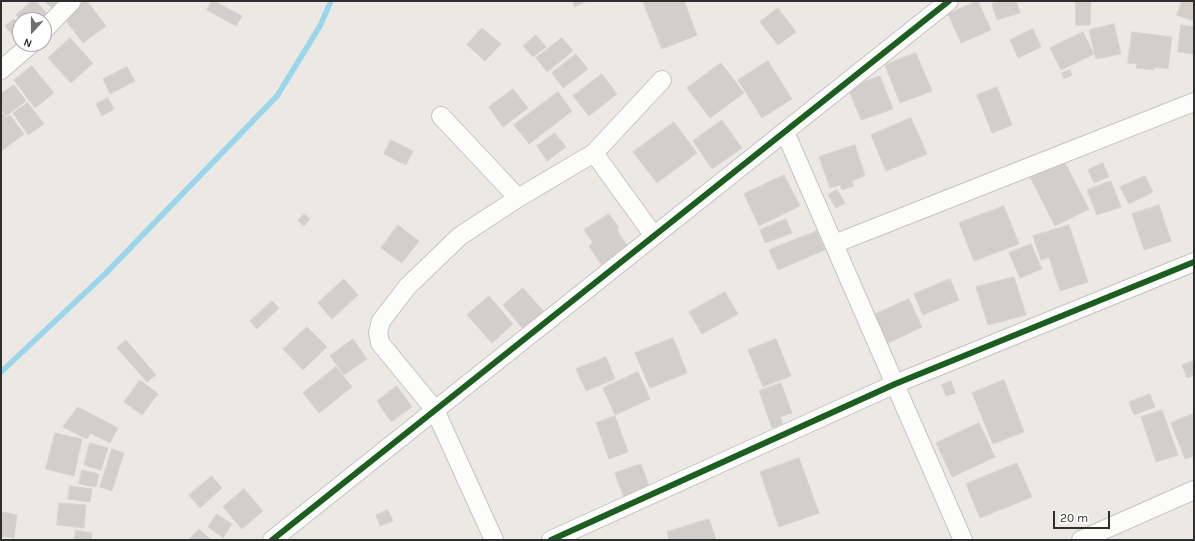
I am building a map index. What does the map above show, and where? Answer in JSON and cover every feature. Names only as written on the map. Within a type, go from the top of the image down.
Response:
[{"type":"street","points":[[52,22],[72,1]]},
{"type":"street","points":[[272,540],[949,1]]},
{"type":"street","points":[[1,70],[22,52]]},
{"type":"street","points":[[494,540],[435,410],[380,343],[378,333],[381,321],[408,286],[460,236],[518,198],[594,153],[662,80]]},
{"type":"street","points":[[834,244],[1194,102]]},
{"type":"street","points":[[441,116],[518,198]]},
{"type":"street","points":[[785,132],[964,540]]},
{"type":"street","points":[[594,153],[654,236]]},
{"type":"street","points":[[551,540],[895,384],[1194,262]]},
{"type":"street","points":[[1081,540],[1194,490]]},
{"type":"building","points":[[32,1],[36,1],[45,12],[19,12]]},
{"type":"building","points":[[44,1],[58,1],[53,8]]},
{"type":"building","points":[[83,1],[87,1],[106,26],[83,43],[63,17]]},
{"type":"building","points":[[212,1],[242,16],[236,26],[207,10]]},
{"type":"building","points":[[573,1],[587,1],[575,7]]},
{"type":"building","points":[[643,1],[684,1],[697,35],[662,49]]},
{"type":"building","points":[[978,1],[991,30],[961,43],[948,14]]},
{"type":"building","points":[[1002,1],[1016,1],[1020,13],[997,20],[992,4]]},
{"type":"building","points":[[1076,1],[1091,1],[1090,25],[1076,25]]},
{"type":"building","points":[[1182,1],[1194,1],[1194,21],[1177,15]]},
{"type":"building","points":[[778,8],[796,32],[778,45],[760,22]]},
{"type":"building","points":[[12,21],[12,34],[5,26]]},
{"type":"building","points":[[1114,24],[1121,54],[1096,59],[1089,30]]},
{"type":"building","points":[[1181,25],[1194,27],[1194,54],[1178,52]]},
{"type":"building","points":[[482,28],[501,44],[485,61],[467,45]]},
{"type":"building","points":[[1033,29],[1041,47],[1018,58],[1010,40]]},
{"type":"building","points":[[1083,32],[1094,54],[1061,70],[1050,48]]},
{"type":"building","points":[[1132,32],[1172,37],[1168,69],[1154,67],[1154,70],[1136,68],[1137,64],[1128,63]]},
{"type":"building","points":[[536,35],[546,47],[533,57],[523,46]]},
{"type":"building","points":[[70,38],[93,63],[71,83],[48,58]]},
{"type":"building","points":[[562,38],[573,51],[547,72],[536,58]]},
{"type":"building","points":[[916,53],[932,91],[900,103],[885,65]]},
{"type":"building","points":[[576,54],[588,69],[563,88],[552,73]]},
{"type":"building","points":[[768,61],[792,99],[762,118],[738,80]]},
{"type":"building","points":[[721,63],[744,93],[710,118],[687,88]]},
{"type":"building","points":[[32,66],[54,93],[35,108],[14,80]]},
{"type":"building","points":[[127,67],[135,81],[110,94],[103,79]]},
{"type":"building","points":[[1070,70],[1072,75],[1064,79],[1062,73]]},
{"type":"building","points":[[602,74],[617,94],[589,116],[573,96]]},
{"type":"building","points":[[880,76],[893,109],[861,120],[848,88]]},
{"type":"building","points":[[14,85],[26,101],[6,116],[1,109],[1,94]]},
{"type":"building","points":[[997,87],[1012,125],[992,133],[977,95]]},
{"type":"building","points":[[513,89],[528,108],[503,127],[489,107]]},
{"type":"building","points":[[558,92],[572,111],[529,144],[514,125]]},
{"type":"building","points":[[108,98],[114,109],[102,116],[96,104]]},
{"type":"building","points":[[28,103],[44,124],[28,135],[13,113]]},
{"type":"building","points":[[3,114],[6,118],[10,115],[24,134],[3,150],[1,148],[1,116]]},
{"type":"building","points":[[911,118],[927,154],[886,171],[871,135]]},
{"type":"building","points":[[722,120],[742,148],[712,169],[693,141]]},
{"type":"building","points":[[674,122],[697,153],[657,183],[633,152]]},
{"type":"building","points":[[555,133],[566,147],[547,161],[537,146]]},
{"type":"building","points":[[391,140],[413,151],[406,165],[384,154]]},
{"type":"building","points":[[855,145],[865,176],[852,181],[854,186],[842,190],[840,185],[830,188],[819,157]]},
{"type":"building","points":[[1063,159],[1089,209],[1055,226],[1029,175]]},
{"type":"building","points":[[1103,163],[1109,177],[1094,183],[1088,170]]},
{"type":"building","points":[[784,175],[800,206],[759,226],[744,194]]},
{"type":"building","points":[[1145,176],[1153,192],[1129,204],[1120,187]]},
{"type":"building","points":[[1111,181],[1121,207],[1097,215],[1087,190]]},
{"type":"building","points":[[837,190],[845,203],[836,208],[828,195]]},
{"type":"building","points":[[1159,205],[1171,241],[1144,250],[1132,214]]},
{"type":"building","points":[[1004,206],[1019,244],[974,261],[959,223]]},
{"type":"building","points":[[304,214],[310,219],[304,226],[298,221]]},
{"type":"building","points":[[609,214],[619,228],[617,230],[629,249],[602,266],[589,246],[593,243],[584,230]]},
{"type":"building","points":[[786,219],[792,233],[765,243],[760,230]]},
{"type":"building","points":[[398,225],[419,241],[402,263],[381,248]]},
{"type":"building","points":[[1069,225],[1088,282],[1060,291],[1049,257],[1041,260],[1033,236]]},
{"type":"building","points":[[817,231],[825,250],[778,270],[769,250]]},
{"type":"building","points":[[1031,244],[1042,269],[1020,278],[1009,253]]},
{"type":"building","points":[[1014,277],[1026,315],[988,325],[976,287]]},
{"type":"building","points":[[344,279],[358,295],[332,319],[318,303]]},
{"type":"building","points":[[950,279],[959,300],[923,315],[914,294]]},
{"type":"building","points":[[523,288],[545,313],[524,330],[503,305]]},
{"type":"building","points":[[725,292],[738,314],[702,334],[689,312]]},
{"type":"building","points":[[489,296],[513,324],[492,343],[467,315]]},
{"type":"building","points":[[909,299],[922,327],[884,345],[871,316]]},
{"type":"building","points":[[272,301],[279,308],[257,329],[250,321]]},
{"type":"building","points":[[307,327],[327,347],[303,370],[283,349]]},
{"type":"building","points":[[673,338],[687,373],[650,388],[635,353]]},
{"type":"building","points":[[353,339],[367,359],[344,375],[330,356]]},
{"type":"building","points":[[776,339],[791,376],[763,387],[748,350]]},
{"type":"building","points":[[126,340],[156,375],[147,382],[117,348]]},
{"type":"building","points":[[606,357],[615,379],[586,391],[576,369]]},
{"type":"building","points":[[1194,361],[1194,375],[1187,378],[1182,365]]},
{"type":"building","points":[[336,367],[352,387],[319,413],[303,393]]},
{"type":"building","points":[[638,372],[650,399],[615,415],[603,388]]},
{"type":"building","points":[[140,380],[158,394],[142,415],[124,402]]},
{"type":"building","points":[[1004,380],[1024,432],[993,444],[972,393]]},
{"type":"building","points":[[951,381],[955,393],[946,396],[942,385]]},
{"type":"building","points":[[781,383],[792,413],[780,417],[783,424],[772,428],[759,391]]},
{"type":"building","points":[[397,386],[412,407],[391,422],[377,401]]},
{"type":"building","points":[[1150,394],[1155,407],[1134,415],[1129,402]]},
{"type":"building","points":[[78,407],[118,428],[110,443],[90,433],[87,439],[63,427]]},
{"type":"building","points":[[1162,410],[1178,455],[1156,462],[1141,417]]},
{"type":"building","points":[[1193,414],[1194,456],[1185,459],[1171,423]]},
{"type":"building","points":[[615,416],[628,452],[609,459],[596,423]]},
{"type":"building","points":[[979,423],[995,457],[952,477],[936,443]]},
{"type":"building","points":[[55,433],[82,439],[74,476],[46,469]]},
{"type":"building","points":[[90,443],[108,448],[101,470],[84,465]]},
{"type":"building","points":[[112,449],[124,453],[112,491],[100,487]]},
{"type":"building","points":[[799,458],[819,513],[779,527],[760,472]]},
{"type":"building","points":[[1017,463],[1032,497],[980,518],[966,484]]},
{"type":"building","points":[[641,464],[650,489],[624,498],[615,473]]},
{"type":"building","points":[[82,470],[99,474],[96,487],[79,484]]},
{"type":"building","points":[[212,476],[222,488],[200,508],[189,495]]},
{"type":"building","points":[[70,486],[92,489],[90,502],[68,499]]},
{"type":"building","points":[[244,489],[263,511],[242,529],[223,507]]},
{"type":"building","points":[[59,503],[86,505],[84,528],[57,525]]},
{"type":"building","points":[[388,510],[393,521],[380,526],[376,515]]},
{"type":"building","points":[[3,512],[17,515],[14,538],[1,536]]},
{"type":"building","points":[[217,514],[232,524],[223,538],[208,527]]},
{"type":"building","points":[[709,519],[716,540],[669,540],[667,532]]},
{"type":"building","points":[[199,529],[211,540],[189,540]]},
{"type":"building","points":[[76,530],[92,533],[91,540],[74,540]]},
{"type":"waterway","points":[[1,372],[105,274],[277,96],[320,26],[331,1]]},
{"type":"cycle path","points":[[272,540],[949,1]]},
{"type":"cycle path","points":[[551,540],[895,384],[1194,262]]}]
